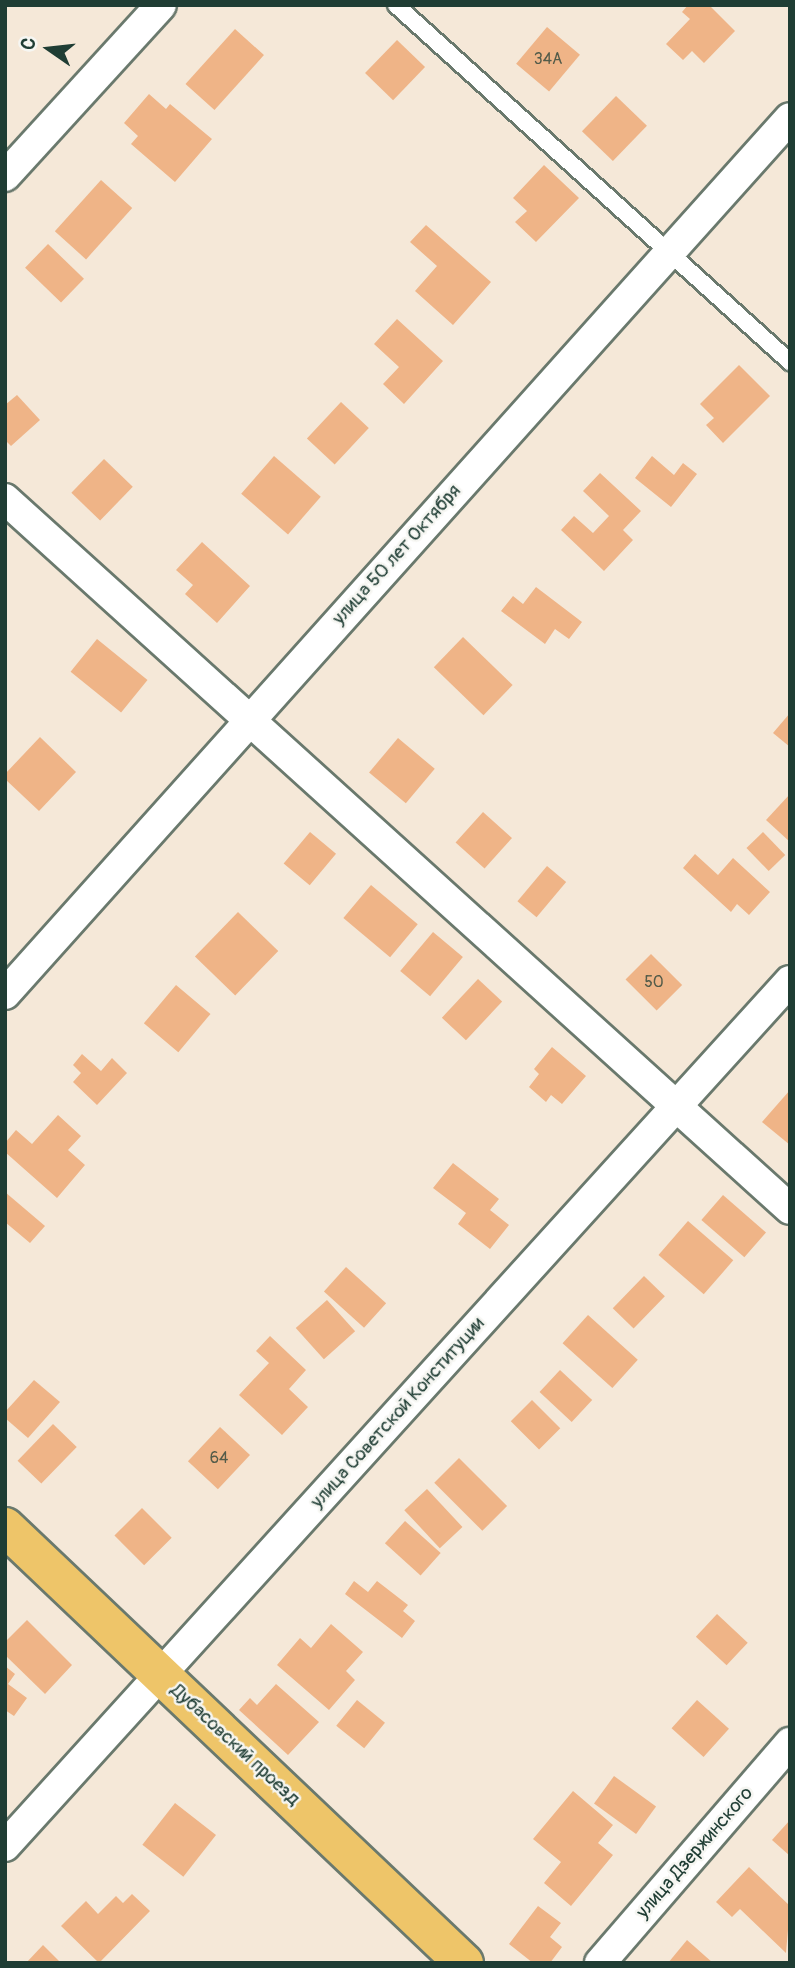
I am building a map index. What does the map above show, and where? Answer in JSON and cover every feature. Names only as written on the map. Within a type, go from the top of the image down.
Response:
[{"type":"main road","name":"Дубасовский проезд","points":[[5,1527],[464,1963]]},
{"type":"street","points":[[5,176],[160,5]]},
{"type":"street","name":"улица 50 лет Октября","points":[[5,993],[790,118]]},
{"type":"street","points":[[5,499],[248,721],[679,1104],[790,1209]]},
{"type":"street","name":"улица Советской Конституции","points":[[5,1846],[790,981]]},
{"type":"street","name":"улица Дзержинского","points":[[600,1963],[790,1743]]},
{"type":"lane","points":[[396,5],[790,362]]},
{"type":"building","points":[[688,5],[709,5],[735,31],[704,63],[692,51],[683,60],[666,44],[690,19],[682,12]]},
{"type":"building","points":[[547,27],[580,55],[549,91],[516,64]]},
{"type":"building","points":[[235,29],[264,55],[214,110],[185,84]]},
{"type":"building","points":[[397,40],[425,67],[393,100],[365,73]]},
{"type":"building","points":[[149,94],[166,109],[170,104],[212,139],[175,182],[131,144],[138,136],[124,123]]},
{"type":"building","points":[[616,96],[647,126],[613,161],[582,131]]},
{"type":"building","points":[[544,165],[579,198],[536,242],[515,222],[527,211],[513,198]]},
{"type":"building","points":[[101,180],[132,208],[86,259],[55,231]]},
{"type":"building","points":[[426,225],[491,282],[453,325],[415,291],[437,266],[410,242]]},
{"type":"building","points":[[48,244],[84,279],[61,302],[25,268]]},
{"type":"building","points":[[397,319],[443,361],[404,404],[383,384],[399,367],[374,344]]},
{"type":"building","points":[[739,365],[770,396],[723,443],[706,425],[714,418],[700,404]]},
{"type":"building","points":[[17,395],[40,420],[11,446],[5,440],[5,405]]},
{"type":"building","points":[[341,402],[369,428],[335,464],[307,439]]},
{"type":"building","points":[[274,456],[321,497],[288,534],[241,494]]},
{"type":"building","points":[[652,456],[674,475],[683,463],[697,474],[671,507],[635,478]]},
{"type":"building","points":[[104,459],[133,487],[100,521],[71,493]]},
{"type":"building","points":[[600,473],[641,511],[623,530],[633,540],[604,571],[561,530],[574,516],[593,533],[609,516],[583,491]]},
{"type":"building","points":[[202,542],[250,586],[217,623],[185,594],[193,585],[176,570]]},
{"type":"building","points":[[536,587],[582,622],[569,639],[555,629],[545,644],[501,611],[513,596],[523,604]]},
{"type":"building","points":[[463,637],[513,685],[483,715],[434,667]]},
{"type":"building","points":[[97,639],[148,680],[121,713],[71,672]]},
{"type":"building","points":[[790,713],[790,747],[773,733]]},
{"type":"building","points":[[40,737],[76,772],[39,811],[5,779],[5,774]]},
{"type":"building","points":[[398,738],[435,769],[406,803],[369,772]]},
{"type":"building","points":[[790,794],[790,842],[766,820]]},
{"type":"building","points":[[483,812],[512,838],[485,869],[456,842]]},
{"type":"building","points":[[310,832],[336,854],[310,885],[284,863]]},
{"type":"building","points":[[763,832],[785,855],[769,871],[746,848]]},
{"type":"building","points":[[695,854],[718,875],[733,858],[770,892],[749,915],[737,904],[731,912],[683,868]]},
{"type":"building","points":[[547,866],[566,882],[537,917],[517,901]]},
{"type":"building","points":[[371,885],[418,924],[390,957],[343,918]]},
{"type":"building","points":[[238,912],[278,951],[235,995],[195,957]]},
{"type":"building","points":[[433,932],[463,957],[430,996],[400,971]]},
{"type":"building","points":[[651,954],[682,985],[657,1011],[626,979]]},
{"type":"building","points":[[478,979],[502,1002],[466,1040],[442,1018]]},
{"type":"building","points":[[176,985],[210,1014],[178,1052],[144,1023]]},
{"type":"building","points":[[552,1047],[586,1076],[562,1104],[551,1095],[546,1102],[529,1087],[539,1074],[534,1069]]},
{"type":"building","points":[[82,1054],[101,1071],[112,1058],[127,1073],[97,1105],[73,1082],[81,1073],[73,1065]]},
{"type":"building","points":[[790,1090],[790,1145],[762,1122]]},
{"type":"building","points":[[58,1115],[81,1136],[68,1150],[85,1165],[57,1198],[5,1152],[5,1143],[16,1130],[32,1144]]},
{"type":"building","points":[[453,1163],[499,1199],[490,1210],[509,1225],[490,1249],[458,1224],[466,1213],[433,1188]]},
{"type":"building","points":[[5,1192],[45,1226],[30,1243],[5,1222]]},
{"type":"building","points":[[723,1195],[766,1232],[744,1257],[701,1220]]},
{"type":"building","points":[[688,1221],[733,1260],[704,1294],[658,1255]]},
{"type":"building","points":[[346,1267],[386,1303],[364,1328],[324,1292]]},
{"type":"building","points":[[644,1276],[665,1296],[634,1329],[613,1308]]},
{"type":"building","points":[[327,1300],[355,1331],[324,1359],[296,1328]]},
{"type":"building","points":[[588,1315],[638,1360],[612,1388],[563,1343]]},
{"type":"building","points":[[270,1336],[306,1370],[289,1389],[308,1407],[282,1435],[239,1395],[269,1363],[256,1351]]},
{"type":"building","points":[[560,1370],[592,1400],[572,1422],[540,1392]]},
{"type":"building","points":[[34,1380],[60,1402],[28,1438],[5,1418],[5,1412]]},
{"type":"building","points":[[532,1400],[560,1428],[539,1449],[511,1421]]},
{"type":"building","points":[[53,1424],[77,1447],[41,1484],[18,1461]]},
{"type":"building","points":[[220,1427],[250,1455],[218,1489],[188,1461]]},
{"type":"building","points":[[459,1458],[507,1506],[482,1531],[434,1483]]},
{"type":"building","points":[[427,1489],[462,1527],[440,1548],[404,1510]]},
{"type":"building","points":[[142,1508],[172,1538],[144,1565],[114,1536]]},
{"type":"building","points":[[405,1521],[441,1553],[421,1575],[385,1543]]},
{"type":"building","points":[[354,1581],[368,1592],[377,1581],[408,1605],[403,1611],[415,1621],[402,1638],[345,1594]]},
{"type":"building","points":[[717,1614],[748,1643],[727,1665],[696,1637]]},
{"type":"building","points":[[27,1620],[72,1665],[45,1694],[5,1655],[5,1642]]},
{"type":"building","points":[[331,1624],[363,1652],[346,1671],[355,1680],[329,1710],[277,1665],[300,1638],[311,1648]]},
{"type":"building","points":[[5,1666],[15,1674],[8,1684],[27,1698],[14,1716],[5,1710]]},
{"type":"building","points":[[276,1684],[319,1722],[288,1755],[239,1710],[250,1698],[257,1705]]},
{"type":"building","points":[[357,1700],[385,1723],[364,1748],[336,1726]]},
{"type":"building","points":[[697,1700],[729,1729],[704,1757],[672,1728]]},
{"type":"building","points":[[614,1776],[656,1807],[636,1834],[594,1804]]},
{"type":"building","points":[[573,1791],[613,1825],[598,1843],[613,1855],[571,1906],[544,1883],[561,1862],[533,1839]]},
{"type":"building","points":[[175,1803],[216,1835],[183,1877],[142,1845]]},
{"type":"building","points":[[790,1820],[790,1856],[772,1840]]},
{"type":"building","points":[[749,1867],[790,1906],[786,1953],[740,1909],[732,1917],[716,1902]]},
{"type":"building","points":[[132,1894],[150,1911],[99,1963],[61,1926],[86,1901],[98,1914],[116,1896],[123,1903]]},
{"type":"building","points":[[538,1906],[561,1923],[550,1937],[562,1947],[550,1963],[533,1963],[509,1944]]},
{"type":"building","points":[[687,1940],[713,1963],[668,1963]]},
{"type":"building","points":[[43,1945],[61,1963],[26,1963]]}]
